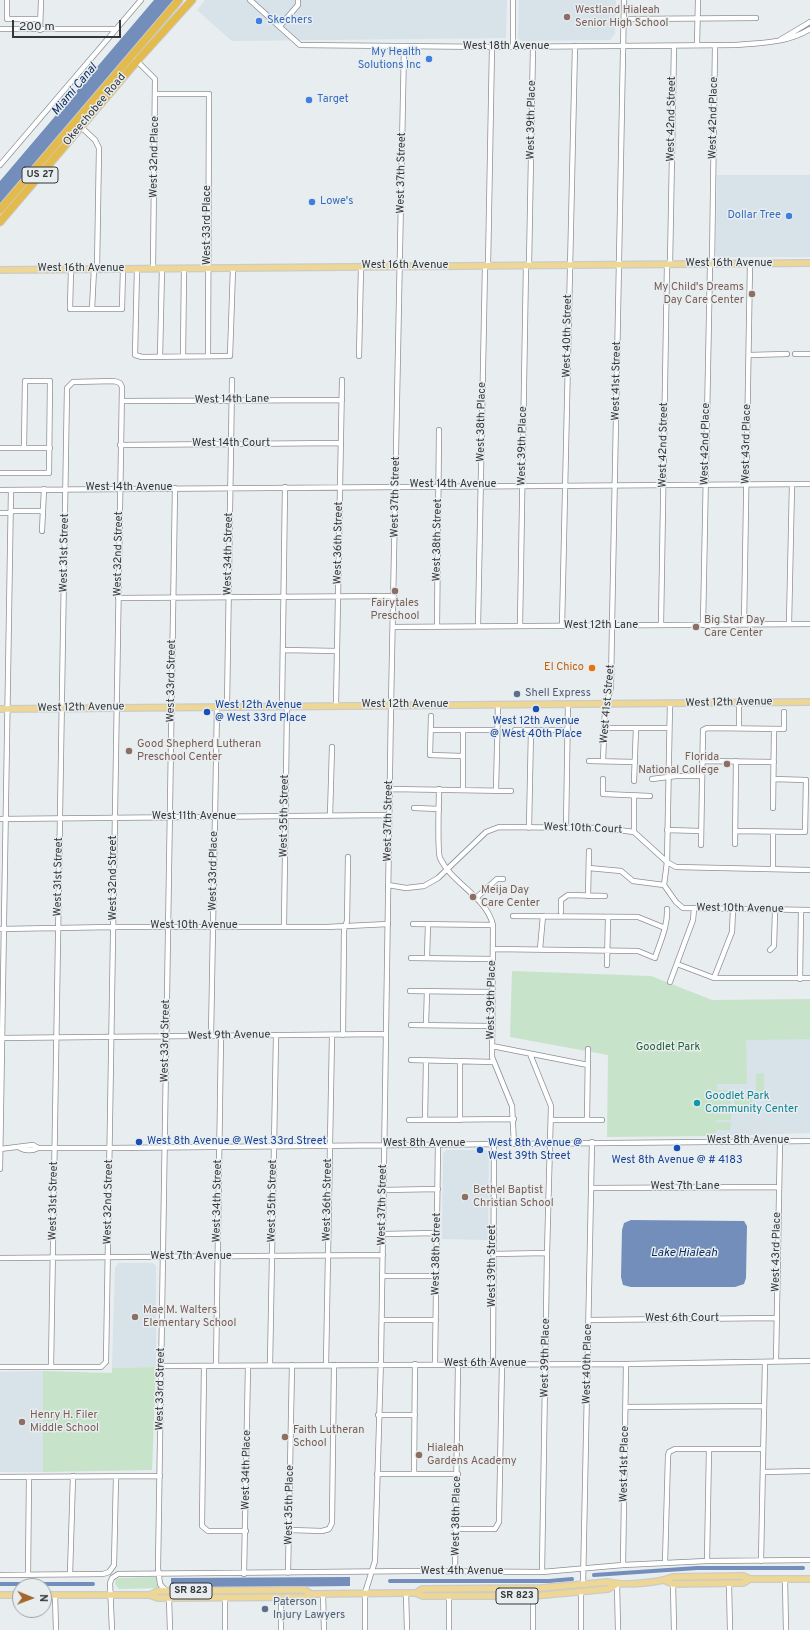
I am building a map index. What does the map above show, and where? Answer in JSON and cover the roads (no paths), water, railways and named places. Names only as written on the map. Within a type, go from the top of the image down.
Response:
[{"type":"highway","name":"Okeechobee Road","points":[[0,222],[81,127],[179,0]]},
{"type":"highway","name":"Okeechobee Road","points":[[0,210],[75,122],[134,58],[192,0]]},
{"type":"main road","name":"West 16th Avenue","points":[[0,270],[810,263]]},
{"type":"main road","name":"West 12th Avenue","points":[[0,709],[810,702]]},
{"type":"main road","name":"West 4th Avenue","points":[[416,1593],[422,1589],[535,1588],[608,1582],[617,1584],[664,1580],[684,1576],[743,1576],[750,1579],[810,1579]]},
{"type":"main road","name":"West 4th Avenue","points":[[664,1580],[673,1584],[743,1583],[750,1579]]},
{"type":"main road","name":"West 4th Avenue","points":[[55,1595],[150,1595],[158,1598],[281,1598],[305,1597],[311,1594],[365,1593],[416,1593],[423,1596],[533,1596],[610,1589],[617,1584]]},
{"type":"main road","points":[[449,1596],[451,1591],[455,1589]]},
{"type":"main road","name":"West 4th Avenue","points":[[150,1595],[158,1591],[305,1590],[311,1594]]},
{"type":"main road","points":[[225,1598],[229,1592],[234,1591]]},
{"type":"main road","points":[[0,1595],[12,1595]]},
{"type":"street","points":[[8,0],[7,19],[40,19]]},
{"type":"street","points":[[40,30],[41,0]]},
{"type":"street","points":[[0,166],[141,0]]},
{"type":"street","name":"West 18th Avenue","points":[[250,0],[300,45],[492,47],[715,45],[762,43],[790,39],[810,29]]},
{"type":"street","points":[[280,26],[298,5],[298,0]]},
{"type":"street","points":[[513,0],[513,47]]},
{"type":"street","name":"West 41st Street","points":[[603,761],[605,710],[611,687],[624,0]]},
{"type":"street","points":[[697,45],[698,0]]},
{"type":"street","points":[[629,19],[756,18]]},
{"type":"street","name":"West 18th Avenue","points":[[780,40],[810,22]]},
{"type":"street","points":[[0,29],[116,29]]},
{"type":"street","name":"West 42nd Place","points":[[703,625],[715,45]]},
{"type":"street","name":"West 37th Street","points":[[365,1630],[365,1593],[375,1565],[376,1548],[376,1474],[382,1320],[392,627],[394,596],[404,46]]},
{"type":"street","name":"West 40th Street","points":[[562,626],[575,46]]},
{"type":"street","name":"West 42nd Street","points":[[662,625],[674,46]]},
{"type":"street","name":"West 38th Place","points":[[478,626],[492,47]]},
{"type":"street","name":"West 39th Place","points":[[520,626],[533,47]]},
{"type":"street","name":"West 32nd Place","points":[[134,58],[155,79],[153,268]]},
{"type":"street","name":"West 33rd Place","points":[[155,94],[209,94],[208,356]]},
{"type":"street","points":[[75,122],[95,140],[99,148],[95,269],[92,308]]},
{"type":"street","name":"West 43rd Place","points":[[744,624],[750,264]]},
{"type":"street","points":[[359,356],[360,267]]},
{"type":"street","points":[[137,268],[135,355],[230,356],[233,268]]},
{"type":"street","points":[[160,356],[162,268]]},
{"type":"street","points":[[183,356],[184,268]]},
{"type":"street","points":[[71,269],[70,309],[122,309],[123,269]]},
{"type":"street","points":[[748,355],[787,354]]},
{"type":"street","points":[[796,354],[810,354]]},
{"type":"street","points":[[0,473],[49,473],[50,381],[25,380],[24,448]]},
{"type":"street","name":"West 34th Street","points":[[227,706],[232,380]]},
{"type":"street","name":"West 36th Street","points":[[336,706],[342,380]]},
{"type":"street","name":"West 32nd Street","points":[[51,1367],[104,1365],[106,1362],[114,926],[122,391],[120,383],[114,381],[73,382],[67,388]]},
{"type":"street","name":"West 31st Street","points":[[51,1367],[67,388]]},
{"type":"street","name":"West 14th Lane","points":[[122,401],[342,400]]},
{"type":"street","name":"West 38th Street","points":[[437,627],[439,430]]},
{"type":"street","name":"West 14th Court","points":[[120,445],[341,443]]},
{"type":"street","points":[[0,448],[50,448]]},
{"type":"street","name":"West 14th Avenue","points":[[0,490],[66,488],[230,488],[565,484],[810,484]]},
{"type":"street","points":[[789,624],[792,484]]},
{"type":"street","name":"West 35th Street","points":[[284,926],[285,816],[283,650],[285,487]]},
{"type":"street","name":"West 33rd Street","points":[[166,1591],[160,1584],[159,1573],[164,1147],[175,488]]},
{"type":"street","points":[[42,531],[44,489]]},
{"type":"street","points":[[0,1169],[2,819],[11,490]]},
{"type":"street","points":[[0,513],[43,511]]},
{"type":"street","points":[[118,598],[394,596]]},
{"type":"street","name":"West 12th Lane","points":[[392,627],[810,624]]},
{"type":"street","points":[[283,650],[337,651]]},
{"type":"street","points":[[589,868],[621,871],[633,881],[664,885],[667,862],[670,703]]},
{"type":"street","points":[[739,703],[739,728]]},
{"type":"street","points":[[566,828],[568,704]]},
{"type":"street","points":[[496,790],[498,705]]},
{"type":"street","name":"West 33rd Place","points":[[211,1036],[217,706]]},
{"type":"street","points":[[701,845],[703,730],[707,728],[784,729],[784,712]]},
{"type":"street","points":[[431,716],[430,755],[463,756]]},
{"type":"street","points":[[604,728],[669,728]]},
{"type":"street","points":[[634,782],[636,728]]},
{"type":"street","points":[[773,808],[774,728]]},
{"type":"street","points":[[431,730],[497,730]]},
{"type":"street","points":[[462,790],[463,730]]},
{"type":"street","points":[[515,730],[568,730]]},
{"type":"street","points":[[529,828],[531,730]]},
{"type":"street","points":[[330,816],[332,747]]},
{"type":"street","points":[[589,761],[635,762]]},
{"type":"street","points":[[702,761],[774,762]]},
{"type":"street","points":[[735,844],[736,762]]},
{"type":"street","points":[[652,779],[676,776],[702,776]]},
{"type":"street","points":[[735,831],[805,832],[806,780],[774,779]]},
{"type":"street","points":[[603,780],[603,794],[650,796]]},
{"type":"street","points":[[390,789],[511,791]]},
{"type":"street","points":[[439,789],[439,856],[448,869]]},
{"type":"street","points":[[634,796],[634,832]]},
{"type":"street","points":[[414,808],[439,809]]},
{"type":"street","name":"West 11th Avenue","points":[[2,819],[61,817],[115,818],[389,815]]},
{"type":"street","name":"West 10th Court","points":[[388,885],[406,888],[424,886],[438,878],[486,832],[499,827],[603,828],[634,832],[667,862],[676,867],[810,870]]},
{"type":"street","points":[[667,830],[701,831]]},
{"type":"street","points":[[773,832],[773,869]]},
{"type":"street","points":[[588,896],[589,851]]},
{"type":"street","points":[[343,1035],[344,930],[347,921],[348,857]]},
{"type":"street","name":"West 39th Place","points":[[448,869],[488,910],[493,925],[492,1046],[494,1062],[512,1106],[514,1119],[514,1144]]},
{"type":"street","points":[[476,898],[496,879],[503,879]]},
{"type":"street","name":"West 10th Avenue","points":[[664,885],[683,908],[733,910],[810,910]]},
{"type":"street","points":[[561,912],[561,900],[568,895],[606,896]]},
{"type":"street","points":[[493,949],[638,951],[655,958],[668,918],[667,909]]},
{"type":"street","points":[[670,982],[692,920],[694,909]]},
{"type":"street","points":[[714,978],[732,932],[733,910]]},
{"type":"street","points":[[770,950],[774,946],[775,910]]},
{"type":"street","points":[[800,979],[801,910]]},
{"type":"street","points":[[512,916],[638,917],[665,928]]},
{"type":"street","points":[[540,949],[543,916]]},
{"type":"street","points":[[607,964],[608,917]]},
{"type":"street","name":"West 10th Avenue","points":[[1,929],[58,929],[114,926],[345,926],[388,924]]},
{"type":"street","points":[[413,924],[493,925]]},
{"type":"street","points":[[427,958],[428,924]]},
{"type":"street","points":[[411,958],[493,958]]},
{"type":"street","points":[[677,964],[714,978],[810,978]]},
{"type":"street","points":[[410,991],[492,992]]},
{"type":"street","points":[[426,1024],[427,991]]},
{"type":"street","points":[[411,1025],[492,1026]]},
{"type":"street","name":"West 9th Avenue","points":[[1,1038],[385,1034]]},
{"type":"street","name":"West 36th Street","points":[[326,1365],[332,1035]]},
{"type":"street","name":"West 34th Street","points":[[216,1366],[221,1036]]},
{"type":"street","name":"West 35th Street","points":[[270,1366],[276,1036]]},
{"type":"street","points":[[492,1046],[588,1065]]},
{"type":"street","points":[[588,1049],[588,1120]]},
{"type":"street","name":"West 39th Place","points":[[530,1054],[551,1106],[542,1572]]},
{"type":"street","points":[[411,1060],[494,1062]]},
{"type":"street","points":[[425,1120],[426,1061]]},
{"type":"street","points":[[460,1062],[460,1120]]},
{"type":"street","points":[[409,1120],[514,1119]]},
{"type":"street","points":[[551,1120],[602,1120]]},
{"type":"street","name":"West 43rd Place","points":[[776,1362],[780,1141]]},
{"type":"street","name":"West 8th Avenue","points":[[0,1149],[20,1148],[24,1150],[34,1150],[38,1148],[810,1141]]},
{"type":"street","name":"West 40th Place","points":[[583,1585],[592,1142]]},
{"type":"street","name":"West 38th Street","points":[[435,1364],[438,1144]]},
{"type":"street","name":"West 39th Street","points":[[493,1364],[494,1144]]},
{"type":"street","name":"West 7th Lane","points":[[591,1188],[778,1187]]},
{"type":"street","points":[[383,1190],[438,1189]]},
{"type":"street","points":[[383,1234],[437,1233]]},
{"type":"street","points":[[493,1254],[547,1253]]},
{"type":"street","name":"West 7th Avenue","points":[[0,1258],[383,1255]]},
{"type":"street","points":[[382,1276],[437,1276]]},
{"type":"street","name":"West 6th Court","points":[[589,1320],[776,1318]]},
{"type":"street","points":[[382,1320],[436,1320]]},
{"type":"street","name":"West 6th Avenue","points":[[161,1366],[626,1364],[810,1361]]},
{"type":"street","points":[[761,1561],[765,1362]]},
{"type":"street","points":[[414,1474],[415,1364]]},
{"type":"street","name":"West 38th Place","points":[[455,1572],[458,1474],[458,1364]]},
{"type":"street","points":[[456,1529],[495,1529],[499,1522],[502,1364]]},
{"type":"street","name":"West 41st Place","points":[[623,1565],[626,1364]]},
{"type":"street","name":"West 35th Place","points":[[288,1573],[292,1365]]},
{"type":"street","points":[[290,1530],[322,1531],[329,1529],[332,1523],[334,1365]]},
{"type":"street","points":[[204,1366],[202,1526],[208,1531],[246,1531]]},
{"type":"street","name":"West 34th Place","points":[[244,1574],[248,1366]]},
{"type":"street","points":[[0,1367],[51,1367]]},
{"type":"street","points":[[626,1407],[764,1406]]},
{"type":"street","points":[[378,1415],[415,1415]]},
{"type":"street","points":[[665,1563],[668,1456],[670,1452],[675,1449],[763,1449]]},
{"type":"street","points":[[707,1561],[709,1449]]},
{"type":"street","points":[[763,1472],[810,1471]]},
{"type":"street","points":[[376,1474],[458,1474]]},
{"type":"street","points":[[70,1574],[73,1476]]},
{"type":"street","points":[[0,1575],[103,1574],[109,1572],[114,1565],[116,1476]]},
{"type":"street","points":[[0,1477],[160,1476]]},
{"type":"street","points":[[28,1575],[29,1477]]},
{"type":"street","name":"West 4th Avenue","points":[[110,1595],[110,1584],[114,1576],[118,1574],[542,1572],[623,1565],[707,1561],[810,1560]]},
{"type":"street","points":[[785,1579],[786,1630]]},
{"type":"street","points":[[729,1583],[730,1630]]},
{"type":"street","points":[[617,1584],[618,1630]]},
{"type":"street","points":[[673,1584],[674,1630]]},
{"type":"street","points":[[581,1592],[581,1630]]},
{"type":"street","points":[[406,1593],[407,1630]]},
{"type":"street","points":[[323,1594],[324,1630]]},
{"type":"street","points":[[55,1595],[56,1630]]},
{"type":"street","points":[[110,1595],[112,1630]]},
{"type":"street","points":[[449,1596],[449,1630]]},
{"type":"street","points":[[533,1596],[533,1630]]},
{"type":"street","points":[[169,1598],[170,1630]]},
{"type":"street","points":[[225,1598],[225,1630]]},
{"type":"street","points":[[281,1598],[281,1630]]},
{"type":"water","points":[[154,0],[174,0],[0,205],[0,181]]},
{"type":"water","name":"Lake Hialeah","points":[[631,1220],[744,1221],[747,1226],[746,1278],[744,1284],[735,1287],[631,1287],[623,1285],[621,1277],[622,1230],[624,1223]]},
{"type":"water","points":[[350,1577],[350,1586],[171,1588],[171,1578]]},
{"type":"waterway","points":[[594,1575],[697,1568],[803,1568]]},
{"type":"waterway","points":[[390,1581],[549,1581],[572,1579]]},
{"type":"waterway","points":[[0,1584],[93,1584]]},
{"type":"place","name":"Westland Hialeah Senior High School","points":[[567,17]]},
{"type":"place","name":"Skechers","points":[[259,21]]},
{"type":"place","name":"My Health Solutions Inc","points":[[429,59]]},
{"type":"place","name":"Target","points":[[309,100]]},
{"type":"place","name":"Lowe's","points":[[312,202]]},
{"type":"place","name":"Dollar Tree","points":[[789,216]]},
{"type":"place","name":"My Child's Dreams Day Care Center","points":[[752,294]]},
{"type":"place","name":"Fairytales Preschool","points":[[395,591]]},
{"type":"place","name":"Big Star Day Care Center","points":[[696,627]]},
{"type":"place","name":"El Chico","points":[[592,668]]},
{"type":"place","name":"Shell Express","points":[[517,694]]},
{"type":"place","name":"West 12th Avenue @ West 40th Place","points":[[536,709]]},
{"type":"place","name":"West 12th Avenue @ West 33rd Place","points":[[207,712]]},
{"type":"place","name":"Good Shepherd Lutheran Preschool Center","points":[[129,751]]},
{"type":"place","name":"Florida National College","points":[[727,764]]},
{"type":"place","name":"Meija Day Care Center","points":[[473,897]]},
{"type":"place","name":"Goodlet Park Community Center","points":[[697,1103]]},
{"type":"place","name":"West 8th Avenue @ West 33rd Street","points":[[139,1142]]},
{"type":"place","name":"West 8th Avenue @ # 4183","points":[[677,1148]]},
{"type":"place","name":"West 8th Avenue @ West 39th Street","points":[[480,1150]]},
{"type":"place","name":"Bethel Baptist Christian School","points":[[465,1197]]},
{"type":"place","name":"Mae M. Walters Elementary School","points":[[135,1317]]},
{"type":"place","name":"Henry H. Filer Middle School","points":[[22,1422]]},
{"type":"place","name":"Faith Lutheran School","points":[[285,1437]]},
{"type":"place","name":"Hialeah Gardens Academy","points":[[419,1455]]},
{"type":"place","name":"Paterson Injury Lawyers","points":[[265,1609]]},
{"type":"water label","name":"Miami Canal","points":[[75,90]]},
{"type":"park label","name":"Goodlet Park","points":[[668,1048]]}]
